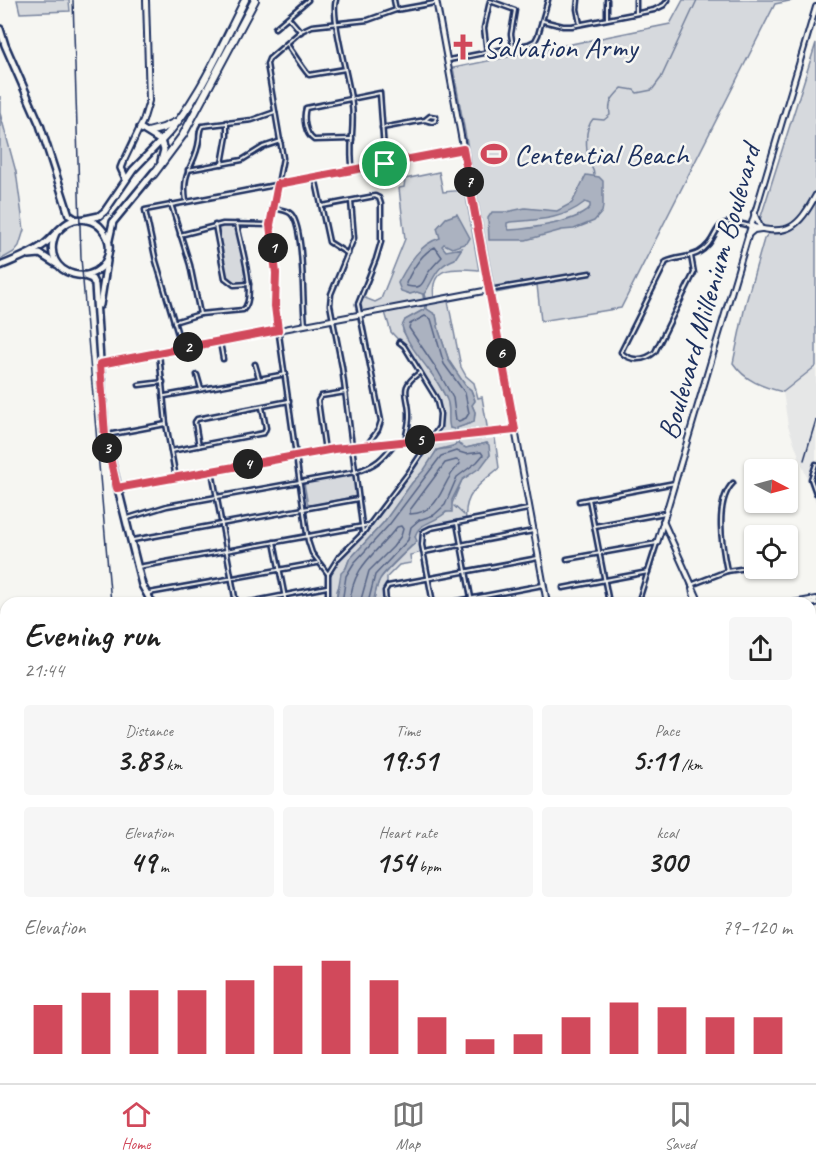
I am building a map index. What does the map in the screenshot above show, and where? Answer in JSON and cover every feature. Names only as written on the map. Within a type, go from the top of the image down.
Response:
[{"type":"highway","points":[[161,141],[186,110],[245,0]]},
{"type":"highway","points":[[153,175],[183,135],[255,0]]},
{"type":"highway","points":[[148,132],[171,125],[186,110]]},
{"type":"main road","points":[[126,179],[122,168],[123,163],[147,112],[150,93],[146,0]]},
{"type":"main road","points":[[436,1],[545,597]]},
{"type":"main road","name":"Boulevard Millenium Boulevard","points":[[657,543],[816,7]]},
{"type":"main road","points":[[0,29],[40,124],[69,215],[75,219],[85,219],[104,213],[126,179],[161,141]]},
{"type":"main road","points":[[140,128],[161,141],[164,150],[163,157],[153,175],[114,221],[110,229],[100,294],[99,327],[105,436],[137,567],[148,597]]},
{"type":"main road","points":[[0,266],[44,245],[64,223],[66,214],[58,180]]},
{"type":"main road","points":[[750,226],[782,230],[801,220],[816,195]]},
{"type":"main road","points":[[754,213],[761,229]]},
{"type":"main road","points":[[60,267],[52,250],[58,231],[75,219]]},
{"type":"main road","points":[[85,219],[102,228],[108,242]]},
{"type":"main road","points":[[748,236],[752,231],[761,229]]},
{"type":"main road","points":[[22,257],[40,254],[72,275],[90,277],[94,281],[99,327]]},
{"type":"main road","points":[[82,276],[98,270],[107,257]]},
{"type":"main road","points":[[100,364],[489,290]]},
{"type":"main road","points":[[663,520],[696,597]]},
{"type":"main road","points":[[657,543],[663,538],[671,541]]},
{"type":"street","points":[[274,28],[308,0]]},
{"type":"street","points":[[336,0],[334,5],[353,114],[351,160],[353,170]]},
{"type":"street","points":[[394,0],[396,10]]},
{"type":"street","points":[[447,61],[529,45],[535,41],[548,0]]},
{"type":"street","points":[[578,0],[576,9],[580,24]]},
{"type":"street","points":[[607,0],[607,19]]},
{"type":"street","points":[[636,0],[636,13]]},
{"type":"street","points":[[543,21],[563,26],[580,24],[659,9],[668,0]]},
{"type":"street","points":[[328,574],[312,553],[308,536],[275,306],[276,273],[270,225],[284,158],[267,64],[269,59],[301,32],[319,24],[368,20],[396,10],[436,1]]},
{"type":"street","points":[[486,53],[484,28],[490,2],[515,10],[511,34],[513,48]]},
{"type":"street","points":[[289,17],[301,32]]},
{"type":"street","points":[[287,44],[309,75],[345,69]]},
{"type":"street","points":[[352,139],[314,141],[308,134],[304,115],[306,108],[380,93],[385,164]]},
{"type":"street","points":[[186,202],[184,185],[202,126],[252,120],[275,112]]},
{"type":"street","points":[[382,128],[425,120]]},
{"type":"street","points":[[222,164],[228,122]]},
{"type":"street","points":[[188,170],[242,160],[263,147],[281,141]]},
{"type":"street","points":[[182,348],[154,251],[145,210],[463,149]]},
{"type":"street","points":[[315,177],[329,242],[348,254]]},
{"type":"street","points":[[322,206],[375,196],[379,198],[381,204],[381,242],[358,304],[358,314],[367,341],[372,383],[381,421],[378,430],[367,445]]},
{"type":"street","points":[[351,201],[354,231],[348,254],[330,298],[346,392],[363,533]]},
{"type":"street","points":[[171,204],[190,265],[200,314]]},
{"type":"street","points":[[272,208],[290,213],[295,218],[302,257],[302,304],[305,325]]},
{"type":"street","points":[[691,256],[694,273],[655,352],[647,357],[633,360],[622,355],[621,352],[665,264],[670,260],[691,256],[707,245],[723,224],[732,221],[750,226]]},
{"type":"street","points":[[174,322],[200,314],[243,310],[248,306],[249,284],[237,224]]},
{"type":"street","points":[[180,235],[215,225],[270,225]]},
{"type":"street","points":[[215,225],[225,278],[234,285],[249,284]]},
{"type":"street","points":[[489,290],[590,273]]},
{"type":"street","points":[[220,342],[223,359]]},
{"type":"street","points":[[328,597],[328,574],[338,558],[363,533],[439,427],[440,414],[436,399],[404,346],[399,342]]},
{"type":"street","points":[[159,353],[166,424],[176,478]]},
{"type":"street","points":[[255,364],[259,379]]},
{"type":"street","points":[[405,441],[409,416],[405,388],[409,380],[420,372]]},
{"type":"street","points":[[165,396],[286,374]]},
{"type":"street","points":[[196,375],[201,389]]},
{"type":"street","points":[[139,385],[163,382]]},
{"type":"street","points":[[325,451],[318,401],[321,396],[346,392]]},
{"type":"street","points":[[199,446],[195,422],[197,419],[289,401]]},
{"type":"street","points":[[171,451],[264,433],[266,428],[262,407]]},
{"type":"street","points":[[105,436],[166,424]]},
{"type":"street","points":[[117,488],[296,455],[367,445],[515,430]]},
{"type":"street","points":[[125,519],[167,506],[355,472],[372,467],[381,461],[396,442]]},
{"type":"street","points":[[816,464],[811,479],[816,493]]},
{"type":"street","points":[[212,471],[235,597]]},
{"type":"street","points":[[579,501],[675,483]]},
{"type":"street","points":[[727,572],[722,547],[723,501],[725,493],[733,483]]},
{"type":"street","points":[[130,541],[358,499]]},
{"type":"street","points":[[589,499],[608,597]]},
{"type":"street","points":[[432,597],[423,552],[423,532],[431,528],[529,509]]},
{"type":"street","points":[[595,526],[665,513]]},
{"type":"street","points":[[457,523],[471,597]]},
{"type":"street","points":[[137,567],[369,525]]},
{"type":"street","points":[[423,552],[533,531]]},
{"type":"street","points":[[640,597],[657,543],[667,534]]},
{"type":"street","points":[[274,542],[285,595]]},
{"type":"street","points":[[567,559],[657,543]]},
{"type":"street","points":[[386,597],[385,591],[388,586],[538,558]]},
{"type":"street","points":[[146,593],[319,562]]},
{"type":"street","points":[[691,585],[727,572],[744,569]]},
{"type":"street","points":[[563,588],[648,572]]},
{"type":"street","points":[[477,597],[543,585]]},
{"type":"street","points":[[275,597],[327,587]]},
{"type":"shaded area","points":[[17,0],[69,0],[70,11],[20,13]]},
{"type":"shaded area","points":[[683,0],[794,0],[775,4],[621,308],[541,321],[537,285],[495,293],[453,68],[670,24]]},
{"type":"shaded area","points":[[816,43],[816,366],[783,392],[755,382],[733,363],[745,306],[764,239],[772,229],[758,226]]},
{"type":"shaded area","points":[[0,113],[16,172],[24,230],[19,246],[14,252],[0,260]]},
{"type":"shaded area","points":[[439,172],[443,192],[465,190],[479,270],[446,270],[436,279],[434,298],[447,296],[461,367],[474,383],[478,398],[482,397],[488,432],[494,431],[499,468],[470,496],[467,503],[466,520],[423,532],[423,552],[410,555],[411,563],[399,565],[387,577],[387,597],[375,597],[380,579],[415,544],[416,531],[449,511],[462,480],[490,455],[487,443],[466,448],[458,444],[456,428],[474,422],[475,412],[472,405],[475,400],[471,390],[449,361],[436,315],[427,309],[424,294],[405,271],[399,283],[410,294],[417,292],[423,294],[425,309],[405,320],[403,331],[448,401],[450,428],[454,428],[456,445],[437,450],[425,470],[412,483],[384,522],[349,560],[336,597],[328,597],[328,574],[338,558],[363,533],[409,472],[439,427],[440,414],[436,398],[404,346],[391,332],[384,309],[358,314],[360,296],[375,302],[381,299],[405,239],[399,188],[404,187],[405,179]]},
{"type":"shaded area","points":[[237,225],[248,281],[234,282],[226,277],[217,227]]},
{"type":"shaded area","points":[[816,366],[816,503],[788,426],[783,392]]},
{"type":"shaded area","points":[[353,474],[357,496],[308,506],[304,483]]},
{"type":"water","points":[[586,175],[599,177],[603,181],[602,212],[594,221],[574,229],[526,240],[489,240],[488,218],[492,212],[525,208],[557,211],[572,203]],"holes":[[[585,202],[590,204],[584,212],[565,221],[509,230],[507,226],[510,222],[559,216]]]},
{"type":"water","points":[[457,214],[470,238],[467,243],[452,248],[444,244],[442,246],[446,251],[462,248],[455,259],[439,270],[424,294],[427,309],[436,315],[449,361],[471,390],[475,401],[472,405],[475,412],[474,422],[457,428],[458,444],[466,448],[487,443],[490,455],[481,467],[462,480],[452,500],[452,512],[446,512],[420,528],[415,537],[417,541],[380,579],[375,597],[337,597],[341,573],[349,560],[384,522],[437,450],[450,448],[456,444],[454,429],[449,425],[447,400],[437,381],[410,344],[402,326],[405,320],[425,309],[423,294],[401,291],[398,283],[420,250],[440,238],[437,228],[446,218]]},
{"type":"waterway","points":[[594,175],[589,162],[587,145],[590,123],[593,119],[604,120],[610,115],[612,100],[622,88],[634,90],[637,93],[652,90],[661,78],[697,0]]},
{"type":"waterway","points":[[454,506],[464,515]]},
{"type":"railway","points":[[73,0],[81,258],[110,597]]},
{"type":"railway","points":[[804,460],[816,420]]},
{"type":"place","name":"Salvation Army","points":[[463,47]]},
{"type":"place","name":"Centential Beach","points":[[494,154]]},
{"type":"route","points":[[463,149],[515,430],[334,449],[117,488],[105,436],[100,364],[278,330],[275,306],[276,273],[270,225],[278,184],[385,164],[463,149]]}]
